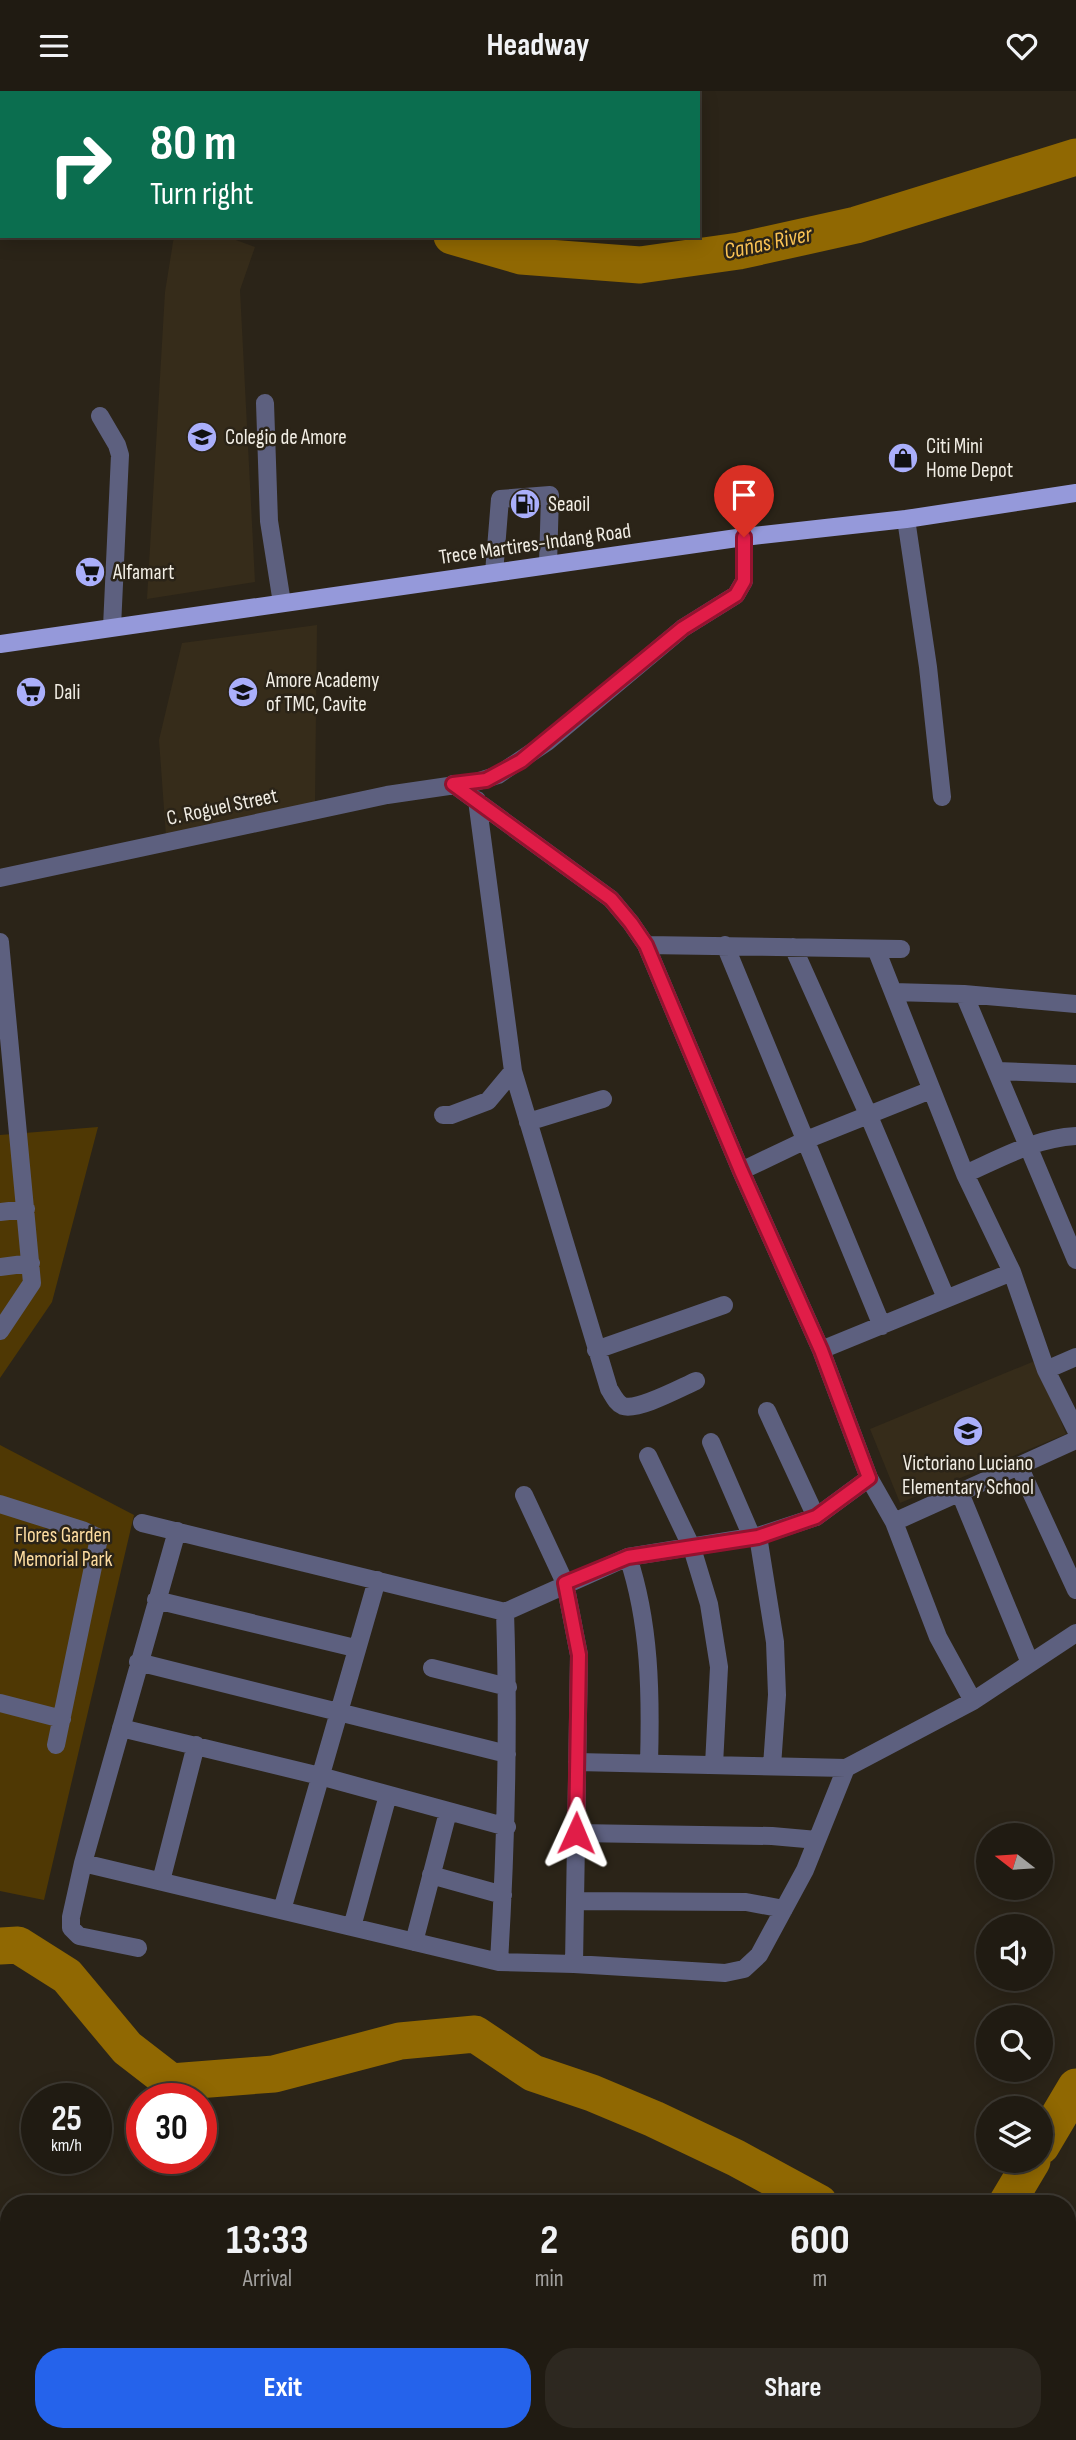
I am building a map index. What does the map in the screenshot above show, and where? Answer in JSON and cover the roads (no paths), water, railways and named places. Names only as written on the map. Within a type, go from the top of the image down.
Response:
[{"type":"main road","name":"Trece Martires-Indang Road","points":[[0,644],[744,537],[906,519],[1076,493]]},
{"type":"street","points":[[265,403],[269,521],[282,603]]},
{"type":"street","points":[[100,415],[120,455],[112,627]]},
{"type":"street","points":[[494,573],[500,499],[550,495],[548,565]]},
{"type":"street","points":[[906,519],[928,667],[942,797]]},
{"type":"street","name":"C. Roguel Street","points":[[0,878],[387,795],[486,780],[521,761],[683,628],[736,595],[744,581],[744,537]]},
{"type":"street","points":[[453,784],[611,899],[646,945],[741,1171],[821,1350],[869,1478],[894,1523],[938,1637],[973,1700]]},
{"type":"street","points":[[477,800],[513,1071],[609,1389],[617,1402],[623,1406],[635,1407],[696,1381]]},
{"type":"street","points":[[0,942],[32,1283],[0,1331]]},
{"type":"street","points":[[646,945],[901,949]]},
{"type":"street","points":[[725,945],[882,1326]]},
{"type":"street","points":[[793,947],[946,1298]]},
{"type":"street","points":[[876,949],[965,1174],[1012,1272],[1046,1370],[1076,1430]]},
{"type":"street","points":[[892,992],[964,994],[1076,1004]]},
{"type":"street","points":[[964,994],[1076,1260]]},
{"type":"street","points":[[443,1115],[451,1115],[488,1101],[513,1071]]},
{"type":"street","points":[[997,1071],[1076,1074]]},
{"type":"street","points":[[741,1171],[806,1140],[931,1090]]},
{"type":"street","points":[[528,1122],[603,1099]]},
{"type":"street","points":[[965,1174],[1029,1145],[1064,1136],[1076,1136]]},
{"type":"street","points":[[0,1212],[26,1209]]},
{"type":"street","points":[[0,1267],[31,1263]]},
{"type":"street","points":[[821,1350],[1012,1272]]},
{"type":"street","points":[[596,1350],[724,1305]]},
{"type":"street","points":[[1046,1370],[1076,1357]]},
{"type":"street","points":[[767,1411],[816,1517]]},
{"type":"street","points":[[894,1523],[1076,1440]]},
{"type":"street","points":[[711,1442],[755,1537],[775,1641],[777,1695],[772,1766]]},
{"type":"street","points":[[648,1456],[692,1548],[709,1604],[719,1667],[714,1765]]},
{"type":"street","points":[[1019,1466],[1076,1590]]},
{"type":"street","points":[[142,1523],[505,1612],[628,1557],[755,1537],[816,1517],[869,1478]]},
{"type":"street","points":[[960,1493],[1030,1663]]},
{"type":"street","points":[[524,1495],[565,1583],[579,1655],[574,1963]]},
{"type":"street","points":[[0,1504],[99,1538],[56,1745]]},
{"type":"street","points":[[138,1948],[79,1936],[71,1928],[71,1917],[83,1863],[138,1662],[177,1531]]},
{"type":"street","points":[[628,1557],[636,1580],[648,1653],[651,1710],[649,1763]]},
{"type":"street","points":[[282,1910],[355,1648],[377,1580]]},
{"type":"street","points":[[156,1600],[355,1648]]},
{"type":"street","points":[[499,1962],[507,1827],[508,1687],[505,1612]]},
{"type":"street","points":[[577,1762],[846,1769],[973,1700],[1076,1633]]},
{"type":"street","points":[[138,1662],[507,1754]]},
{"type":"street","points":[[432,1668],[508,1687]]},
{"type":"street","points":[[0,1703],[62,1719]]},
{"type":"street","points":[[121,1728],[320,1776],[507,1827]]},
{"type":"street","points":[[161,1881],[196,1745]]},
{"type":"street","points":[[83,1863],[499,1962],[574,1963],[734,1972],[744,1969],[759,1955],[805,1870],[846,1769]]},
{"type":"street","points":[[352,1927],[388,1795]]},
{"type":"street","points":[[414,1942],[448,1812]]},
{"type":"street","points":[[576,1833],[772,1836],[817,1840]]},
{"type":"street","points":[[431,1875],[503,1895]]},
{"type":"street","points":[[575,1901],[746,1902],[784,1909]]},
{"type":"waterway","name":"Cañas River","points":[[459,238],[521,256],[640,265],[739,251],[856,225],[1076,157]]},
{"type":"waterway","points":[[0,1946],[18,1945],[67,1976],[127,2048],[171,2082],[274,2074],[400,2041],[475,2034],[533,2073],[592,2093],[654,2119],[736,2158],[804,2195]]},
{"type":"waterway","points":[[1053,2126],[1076,2087]]},
{"type":"waterway","points":[[1012,2195],[1025,2173]]},
{"type":"place","name":"Colegio de Amore","points":[[202,437]]},
{"type":"place","name":"Citi Mini Home Depot","points":[[903,458]]},
{"type":"place","name":"Seaoil","points":[[525,504]]},
{"type":"place","name":"Alfamart","points":[[90,572]]},
{"type":"place","name":"Dali","points":[[31,692]]},
{"type":"place","name":"Amore Academy of TMC, Cavite","points":[[243,692]]},
{"type":"place","name":"Victoriano Luciano Elementary School","points":[[968,1431]]},
{"type":"park label","name":"Flores Garden Memorial Park","points":[[63,1547]]}]
